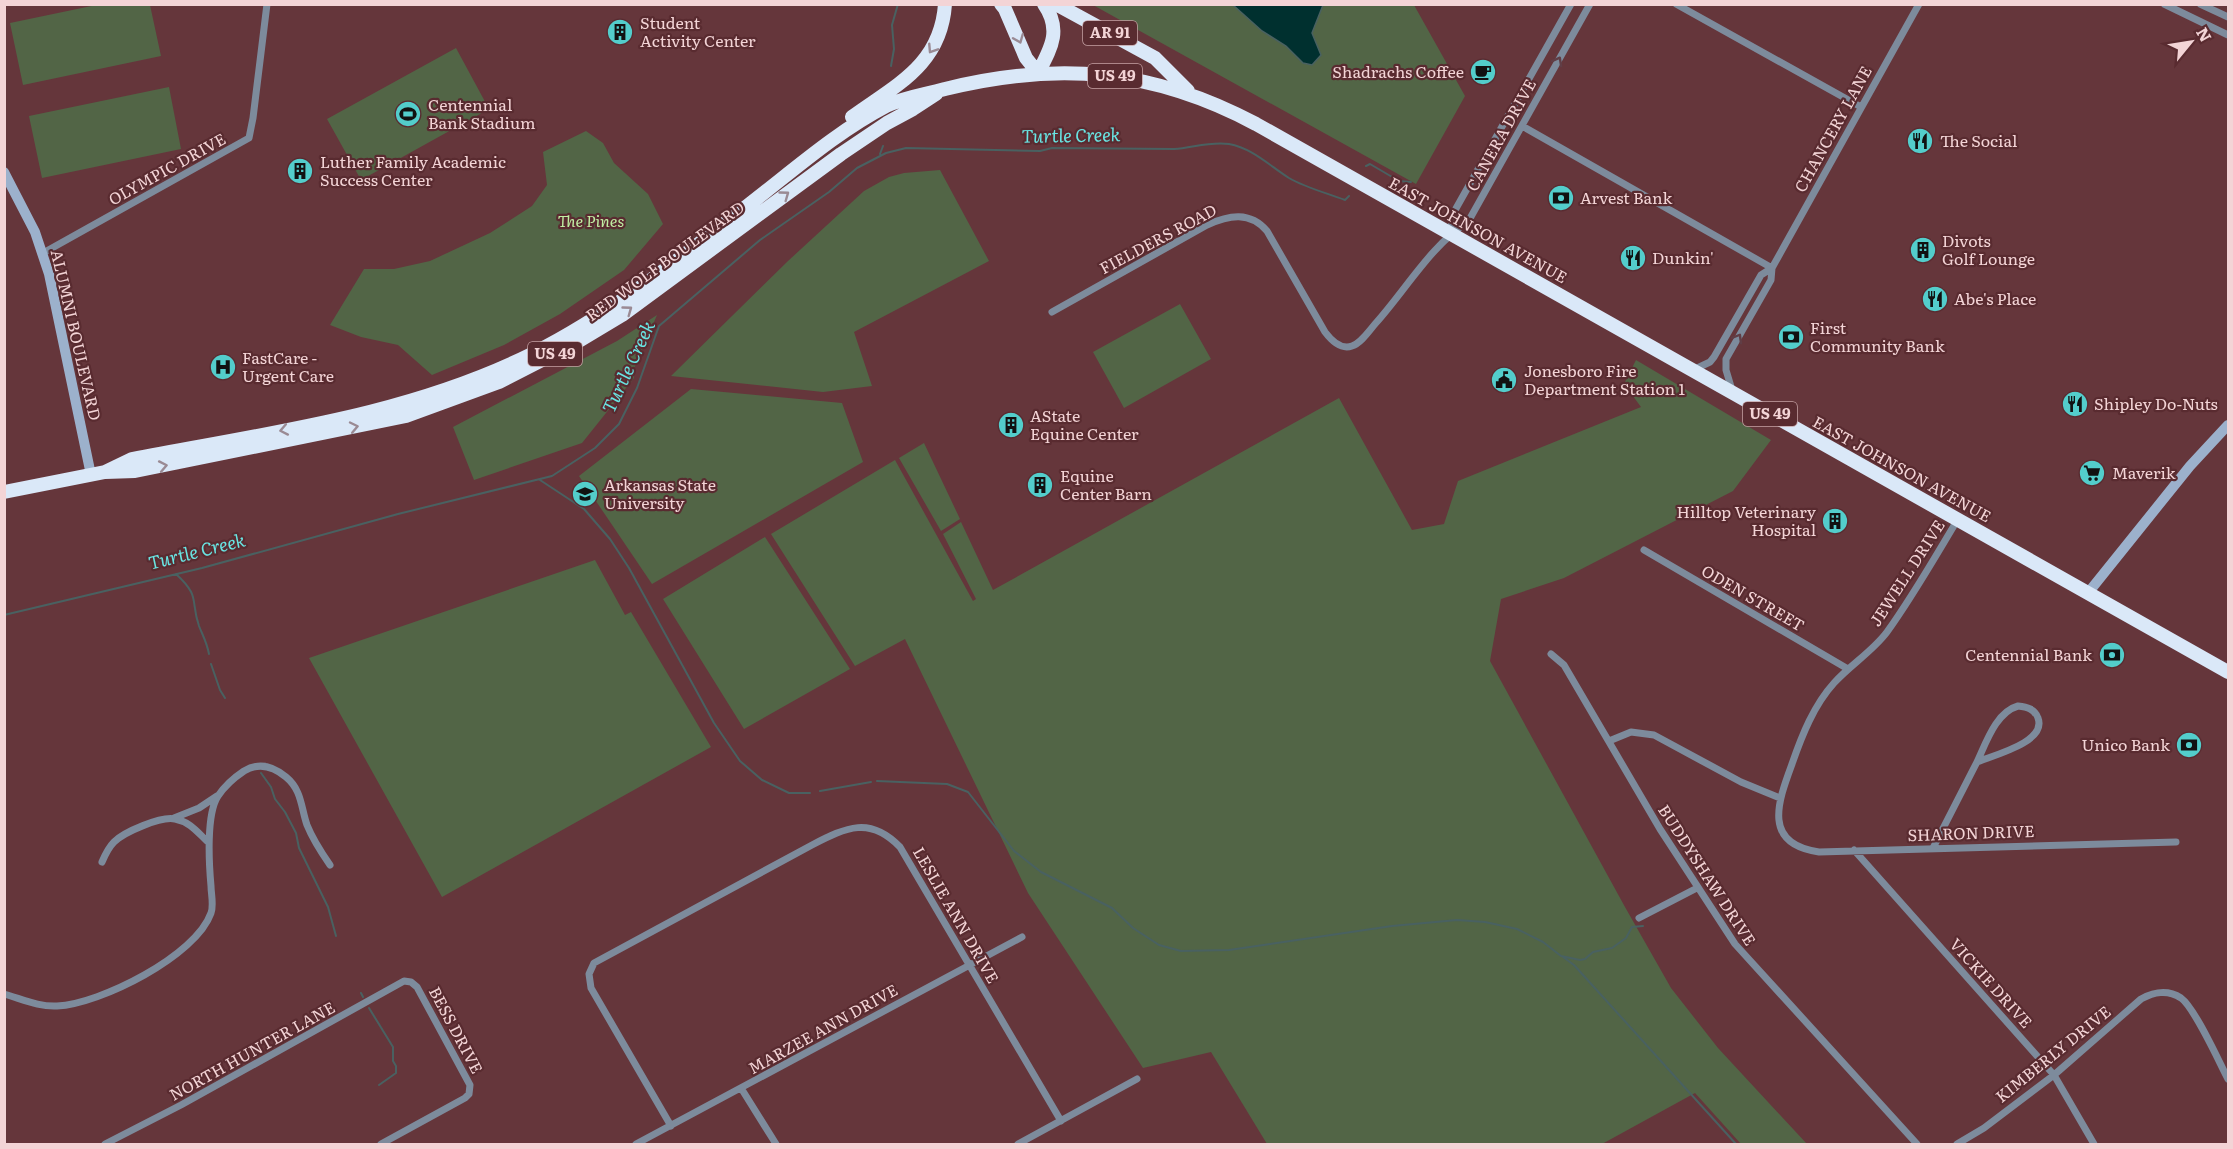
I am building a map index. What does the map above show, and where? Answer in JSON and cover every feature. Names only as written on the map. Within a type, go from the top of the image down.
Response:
[{"type":"highway","points":[[821,148],[839,127],[921,65],[933,50],[940,35],[945,4]]},
{"type":"highway","points":[[1001,4],[1026,58],[1038,73],[1046,58],[1054,29],[1054,21],[1044,4]]},
{"type":"highway","name":"AR 91","points":[[1056,4],[1155,58],[1189,93]]},
{"type":"highway","name":"RED WOLF BOULEVARD","points":[[98,474],[132,459],[383,409],[437,393],[499,369],[552,344],[597,317],[709,236],[821,148],[886,106],[910,96],[991,79],[1038,73],[1114,76],[1155,83],[1189,93],[1229,110],[1339,171]]},
{"type":"highway","name":"RED WOLF BOULEVARD","points":[[4,492],[98,474],[135,471],[406,416],[499,382],[577,342],[621,315],[841,154],[942,90]]},
{"type":"highway","name":"EAST JOHNSON AVENUE","points":[[1339,171],[2229,672]]},
{"type":"street","name":"OLYMPIC DRIVE","points":[[43,253],[249,138],[254,118],[267,4]]},
{"type":"street","name":"CANERA DRIVE","points":[[1450,233],[1454,212],[1572,4]]},
{"type":"street","name":"CANERA DRIVE","points":[[1450,233],[1468,222],[1590,4]]},
{"type":"street","points":[[1676,4],[1861,107]]},
{"type":"street","name":"CHANCERY LANE","points":[[1732,392],[1728,382],[1726,359],[1770,280],[1772,268],[1919,4]]},
{"type":"street","points":[[2164,4],[2229,35]]},
{"type":"street","points":[[2200,4],[2229,16]]},
{"type":"street","points":[[1522,126],[1772,268]]},
{"type":"street","name":"ALUMNI BOULEVARD","points":[[4,172],[26,211],[43,253],[98,474]]},
{"type":"street","name":"FIELDERS ROAD","points":[[1052,312],[1207,225],[1227,217],[1247,216],[1259,222],[1267,231],[1332,341],[1342,346],[1352,346],[1361,340],[1382,316],[1450,233]]},
{"type":"street","name":"CHANCERY LANE","points":[[1694,370],[1710,362],[1714,357],[1761,275],[1772,268]]},
{"type":"street","points":[[2088,592],[2190,466],[2229,425]]},
{"type":"street","name":"JEWELL DRIVE","points":[[1781,824],[1778,805],[1780,798],[1800,741],[1816,708],[1835,682],[1884,635],[1958,519]]},
{"type":"street","name":"ODEN STREET","points":[[1644,550],[1848,669]]},
{"type":"street","name":"BUDDYSHAW DRIVE","points":[[1551,654],[1559,658],[1564,665],[1697,888],[1745,956],[1917,1144]]},
{"type":"street","points":[[1933,848],[1977,762],[2002,715],[2018,706],[2027,707],[2036,714],[2039,725],[2037,733],[2032,738],[1977,762]]},
{"type":"street","points":[[1609,741],[1631,732],[1654,735],[1741,782],[1780,798]]},
{"type":"street","points":[[102,862],[114,842],[127,832],[199,808],[218,796],[236,777],[250,768],[260,766],[272,768],[285,776],[296,788],[312,838],[330,864]]},
{"type":"street","points":[[4,994],[43,1006],[69,1005],[89,1000],[171,960],[197,933],[211,913],[209,843],[214,804],[218,796]]},
{"type":"street","points":[[174,818],[192,825],[209,843]]},
{"type":"street","name":"SHARON DRIVE","points":[[1781,824],[1788,839],[1805,850],[1819,852],[2176,842]]},
{"type":"street","name":"LESLIE ANN DRIVE","points":[[671,1126],[591,988],[589,974],[596,960],[818,842],[844,830],[863,827],[883,832],[900,847],[1061,1122]]},
{"type":"street","name":"VICKIE DRIVE","points":[[1854,850],[2054,1075],[2094,1144]]},
{"type":"street","points":[[1639,918],[1697,888]]},
{"type":"street","name":"MARZEE ANN DRIVE","points":[[636,1144],[1022,937]]},
{"type":"street","name":"NORTH HUNTER LANE","points":[[105,1144],[181,1105],[404,981],[411,982]]},
{"type":"street","name":"BESS DRIVE","points":[[381,1144],[469,1094],[470,1085],[417,987],[411,982]]},
{"type":"street","name":"KIMBERLY DRIVE","points":[[1958,1144],[1984,1128],[2054,1075],[2141,999],[2156,993],[2168,993],[2181,998],[2187,1004],[2229,1079]]},
{"type":"street","points":[[1018,1144],[1137,1079]]},
{"type":"street","points":[[741,1088],[776,1144]]},
{"type":"green space","points":[[101,4],[150,5],[161,56],[23,85],[10,23]]},
{"type":"green space","points":[[1093,5],[1414,5],[1465,96],[1416,184]]},
{"type":"green space","name":"Centennial Bank Stadium","points":[[456,48],[489,109],[361,180],[327,119]]},
{"type":"green space","points":[[169,87],[181,149],[42,178],[29,116]]},
{"type":"green space","name":"The Pines","points":[[586,131],[603,143],[614,163],[648,194],[663,224],[624,270],[560,314],[504,345],[432,375],[398,345],[361,337],[330,325],[364,269],[394,269],[430,261],[490,233],[532,206],[547,185],[543,152]]},
{"type":"green space","points":[[940,170],[989,261],[854,332],[872,386],[823,392],[671,376],[788,261],[864,191],[889,177],[904,173]]},
{"type":"green space","points":[[1180,304],[1211,359],[1124,408],[1093,352]]},
{"type":"green space","points":[[657,315],[633,371],[634,378],[582,443],[474,480],[453,427],[617,341]]},
{"type":"green space","points":[[1636,360],[1771,440],[1733,491],[1564,578],[1501,599],[1490,661],[1671,988],[1718,1048],[1807,1144],[1741,1144],[1695,1093],[1602,1144],[1267,1144],[1211,1052],[1143,1068],[1028,893],[905,639],[855,666],[771,534],[895,460],[973,601],[976,599],[943,534],[961,522],[993,590],[1339,398],[1412,530],[1444,524],[1458,481],[1641,407],[1624,384]]},
{"type":"green space","points":[[691,389],[842,403],[863,462],[652,584],[579,476]]},
{"type":"green space","points":[[924,443],[960,519],[941,531],[899,458]]},
{"type":"green space","points":[[765,537],[850,669],[744,729],[663,599]]},
{"type":"green space","points":[[595,560],[625,615],[631,612],[711,747],[442,897],[309,658]]},
{"type":"water","points":[[1233,5],[1323,5],[1312,33],[1321,55],[1312,65],[1303,63],[1286,46],[1262,31]]},
{"type":"waterway","points":[[891,66],[894,49],[892,25],[898,4]]},
{"type":"waterway","name":"Turtle Creek","points":[[4,615],[202,568],[398,514],[552,476],[595,448],[619,424],[637,388],[659,326],[760,240],[829,192],[857,168],[886,153],[906,148],[1040,151],[1052,148],[1174,149],[1222,143],[1245,149],[1302,185],[1345,200],[1349,196]]},
{"type":"waterway","points":[[880,154],[883,146]]},
{"type":"waterway","name":"Turtle Creek","points":[[1366,166],[1370,164],[1399,181],[1411,182]]},
{"type":"waterway","points":[[540,480],[584,509],[610,539],[629,568],[714,723],[740,761],[762,780],[789,793],[810,793]]},
{"type":"waterway","points":[[176,574],[192,594],[196,617],[209,654]]},
{"type":"waterway","points":[[211,664],[225,698]]},
{"type":"waterway","points":[[261,773],[296,833],[299,848],[328,907],[336,936]]},
{"type":"waterway","points":[[877,781],[947,784],[968,792],[1014,851],[1041,872],[1112,908],[1133,928],[1159,945],[1181,951],[1229,950],[1392,926],[1457,920],[1485,922],[1517,929],[1543,942],[1561,956],[1580,960],[1593,952],[1612,948],[1626,938],[1632,927],[1643,926]]},
{"type":"waterway","points":[[820,791],[871,782]]},
{"type":"waterway","points":[[1563,957],[1574,965],[1736,1144]]},
{"type":"waterway","points":[[361,993],[363,997]]},
{"type":"waterway","points":[[369,1008],[393,1047],[393,1061],[396,1066],[396,1073],[379,1085]]},
{"type":"place","name":"Student Activity Center","points":[[620,32]]},
{"type":"place","name":"Shadrachs Coffee","points":[[1483,72]]},
{"type":"place","name":"Centennial Bank Stadium","points":[[408,114]]},
{"type":"place","name":"The Social","points":[[1920,141]]},
{"type":"place","name":"Luther Family Academic Success Center","points":[[300,171]]},
{"type":"place","name":"Arvest Bank","points":[[1561,198]]},
{"type":"place","name":"Divots Golf Lounge","points":[[1923,250]]},
{"type":"place","name":"Dunkin'","points":[[1633,258]]},
{"type":"place","name":"Abe's Place","points":[[1935,299]]},
{"type":"place","name":"First Community Bank","points":[[1791,337]]},
{"type":"place","name":"FastCare - Urgent Care","points":[[223,367]]},
{"type":"place","name":"Jonesboro Fire Department Station 1","points":[[1504,380]]},
{"type":"place","name":"Shipley Do-Nuts","points":[[2075,404]]},
{"type":"place","name":"AState Equine Center","points":[[1011,425]]},
{"type":"place","name":"Maverik","points":[[2092,473]]},
{"type":"place","name":"Equine Center Barn","points":[[1040,485]]},
{"type":"place","name":"Arkansas State University","points":[[585,494]]},
{"type":"place","name":"Hilltop Veterinary Hospital","points":[[1835,521]]},
{"type":"place","name":"Centennial Bank","points":[[2112,655]]},
{"type":"place","name":"Unico Bank","points":[[2189,745]]}]
